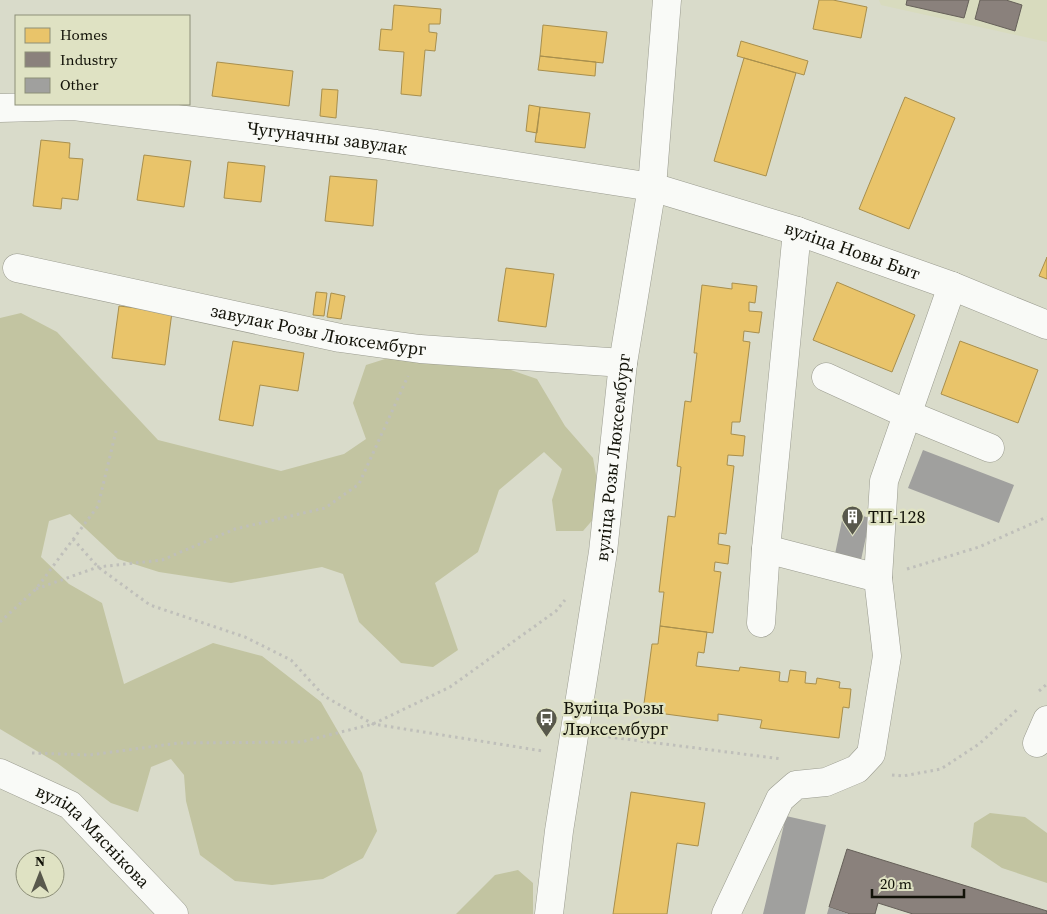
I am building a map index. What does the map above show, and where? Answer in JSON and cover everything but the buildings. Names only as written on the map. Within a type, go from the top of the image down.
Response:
[{"type":"street","name":"вуліца Розы Люксембург","points":[[549,914],[559,831],[603,552],[623,363],[652,186],[668,0]]},
{"type":"street","name":"Чугуначны завулак","points":[[0,108],[74,106],[376,144],[652,186]]},
{"type":"street","name":"вуліца Новы Быт","points":[[652,186],[797,231],[952,286],[1047,325]]},
{"type":"street","points":[[761,623],[766,549],[797,231]]},
{"type":"street","name":"завулак Розы Люксембург","points":[[17,268],[340,338],[420,350],[623,363]]},
{"type":"street","points":[[726,914],[780,799],[796,785],[826,782],[857,769],[871,754],[886,656],[878,578],[884,481],[952,286]]},
{"type":"street","points":[[826,377],[907,414],[990,448]]},
{"type":"street","points":[[766,549],[878,578]]},
{"type":"street","name":"вуліца Мяснікова","points":[[0,773],[70,805],[174,914]]},
{"type":"path","points":[[36,589],[98,567],[162,560],[235,529],[324,508],[359,484],[420,350]]},
{"type":"path","points":[[0,622],[36,589],[98,506],[117,427]]},
{"type":"path","points":[[878,578],[978,547],[1047,517]]},
{"type":"path","points":[[73,539],[98,567],[150,605],[246,637],[291,660],[324,696],[373,724],[573,744],[789,760]]},
{"type":"path","points":[[31,753],[90,755],[179,743],[301,742],[373,724],[450,687],[556,611],[568,597]]},
{"type":"path","points":[[1033,696],[1047,684]]},
{"type":"path","points":[[857,769],[903,776],[941,769],[978,744],[1020,708]]},
{"type":"shaded area","points":[[879,0],[1047,0],[1047,42],[881,5]]},
{"type":"shaded area","points":[[21,313],[57,332],[158,440],[281,471],[344,454],[366,439],[353,403],[366,365],[401,354],[494,364],[537,379],[565,426],[593,458],[598,486],[596,516],[583,531],[556,531],[552,500],[562,469],[544,452],[499,490],[478,552],[435,583],[458,650],[433,667],[401,663],[359,622],[343,574],[322,567],[231,583],[159,572],[118,559],[70,514],[49,521],[41,557],[69,584],[102,603],[124,684],[213,643],[262,656],[321,702],[362,773],[377,831],[363,858],[323,879],[272,885],[235,881],[200,855],[186,801],[184,775],[171,759],[151,767],[138,812],[111,803],[57,763],[0,729],[0,318]]},
{"type":"shaded area","points":[[990,813],[1025,817],[1047,833],[1047,883],[1002,868],[971,847],[974,823]]},
{"type":"shaded area","points":[[518,870],[533,883],[533,914],[456,914],[495,875]]},
{"type":"place","name":"ТП-128","points":[[852,536]]},
{"type":"place","name":"Вуліца Розы Люксембург","points":[[547,737]]}]
